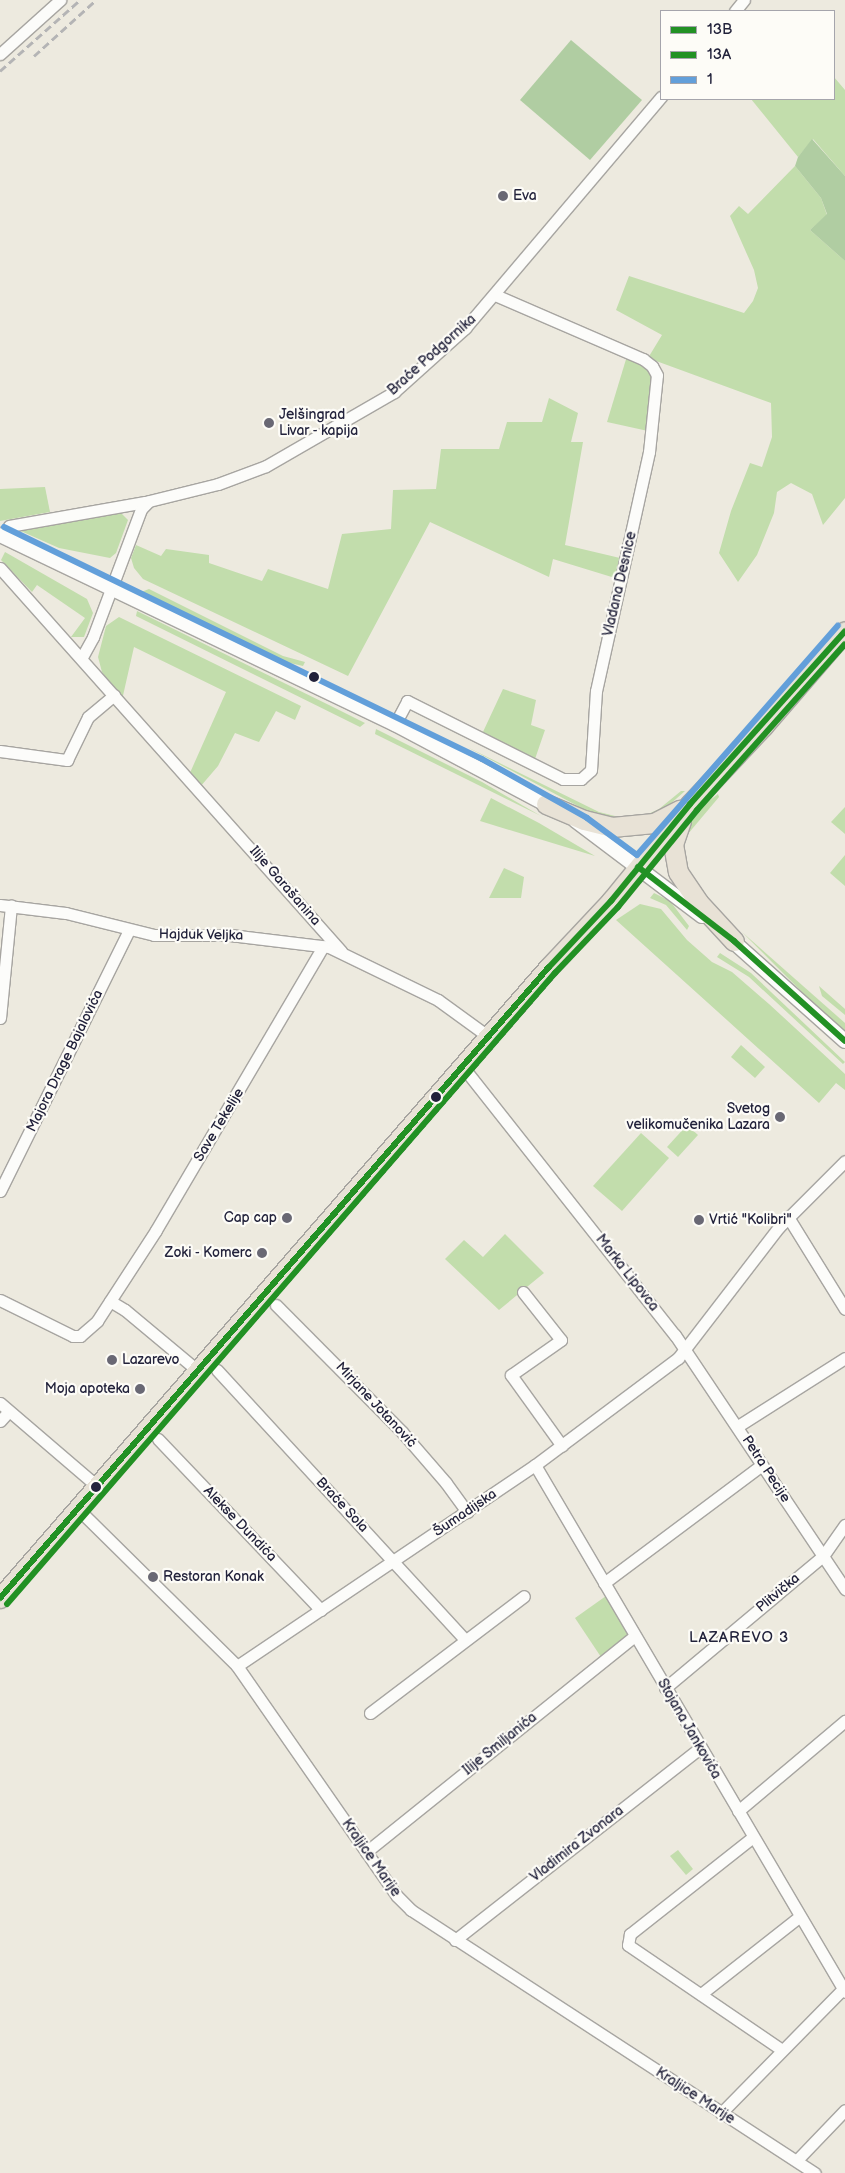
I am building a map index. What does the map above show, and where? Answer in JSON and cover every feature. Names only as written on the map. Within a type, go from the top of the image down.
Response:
[{"type":"main road","points":[[0,1598],[690,804],[764,726],[845,631]]},
{"type":"main road","points":[[546,804],[599,825],[624,827],[654,823],[690,804]]},
{"type":"main road","points":[[690,804],[675,832],[674,862],[685,886],[734,941]]},
{"type":"street","points":[[0,54],[60,0]]},
{"type":"street","points":[[736,10],[744,0]]},
{"type":"street","name":"Braće Podgornika","points":[[5,530],[149,501],[218,484],[266,466],[349,421],[394,392],[430,361],[495,294],[660,98]]},
{"type":"street","name":"Vladana Desnice","points":[[395,724],[407,700],[563,780],[581,779],[591,770],[596,691],[648,452],[657,375],[652,366],[643,359],[495,294]]},
{"type":"street","points":[[82,657],[112,588],[141,509],[149,501]]},
{"type":"street","points":[[5,530],[25,547],[395,724],[546,804],[583,826],[638,866],[734,941],[845,1041]]},
{"type":"street","name":"Ilije Garašanina","points":[[0,568],[82,657],[343,952],[438,1000],[489,1037]]},
{"type":"street","points":[[0,751],[67,760],[88,717],[114,695]]},
{"type":"street","points":[[0,1018],[5,906]]},
{"type":"street","name":"Hajduk Veljka","points":[[5,906],[60,912],[129,930],[171,937],[258,937],[323,946],[343,952]]},
{"type":"street","name":"Majora Drage Bajalovića","points":[[0,1191],[129,930]]},
{"type":"street","name":"Save Tekelije","points":[[0,1300],[74,1336],[85,1332],[110,1301],[156,1230],[323,946]]},
{"type":"street","name":"Marka Lipovca","points":[[463,1067],[685,1350]]},
{"type":"street","points":[[685,1350],[788,1217],[845,1161]]},
{"type":"street","points":[[788,1217],[845,1309]]},
{"type":"street","points":[[523,1292],[561,1340],[511,1375],[562,1446]]},
{"type":"street","points":[[110,1301],[125,1310],[197,1370]]},
{"type":"street","name":"Mirjane Jotanović","points":[[276,1305],[402,1432],[446,1483],[467,1512]]},
{"type":"street","name":"Petra Pecije","points":[[685,1350],[738,1426],[845,1589]]},
{"type":"street","name":"Šumadijska","points":[[237,1666],[562,1446],[685,1350]]},
{"type":"street","points":[[738,1426],[845,1358]]},
{"type":"street","name":"Braće Sola","points":[[217,1370],[465,1640]]},
{"type":"street","points":[[0,1403],[97,1486]]},
{"type":"street","points":[[0,1422],[9,1411]]},
{"type":"street","name":"Alekse Dundića","points":[[158,1439],[321,1610]]},
{"type":"street","name":"Stojana Jankovića","points":[[535,1465],[799,1917],[844,1989]]},
{"type":"street","points":[[604,1583],[762,1465]]},
{"type":"street","name":"Kraljice Marije","points":[[78,1509],[237,1666],[366,1852],[407,1906],[455,1940],[815,2173]]},
{"type":"street","name":"Plitvička","points":[[665,1688],[823,1556],[845,1525]]},
{"type":"street","points":[[370,1713],[524,1596]]},
{"type":"street","name":"Ilije Smiljanića","points":[[366,1852],[635,1636]]},
{"type":"street","points":[[738,1811],[845,1721]]},
{"type":"street","name":"Vladimira Zvonara","points":[[455,1940],[700,1748]]},
{"type":"street","points":[[753,1837],[628,1938],[630,1948],[782,2050]]},
{"type":"street","points":[[701,1994],[799,1917]]},
{"type":"street","points":[[721,2113],[844,1989]]},
{"type":"street","points":[[797,2160],[845,2110]]},
{"type":"green space","points":[[571,40],[642,100],[590,160],[520,100]]},
{"type":"green space","points":[[835,78],[845,90],[845,176],[813,139],[798,157],[752,100],[835,100]]},
{"type":"green space","points":[[812,139],[845,176],[845,261],[810,230],[827,214],[821,198],[795,166],[798,157]]},
{"type":"green space","points":[[795,166],[821,198],[827,215],[810,230],[845,261],[845,498],[823,525],[812,494],[791,483],[777,492],[774,513],[757,555],[738,582],[719,553],[731,511],[750,463],[762,467],[772,437],[771,403],[648,358],[662,335],[616,310],[629,276],[744,313],[753,301],[758,288],[754,270],[730,216],[739,206],[748,214]]},
{"type":"green space","points":[[627,356],[643,364],[652,377],[648,431],[607,422]]},
{"type":"green space","points":[[549,398],[578,413],[571,442],[583,442],[565,545],[620,558],[615,578],[553,559],[549,577],[430,522],[348,676],[143,579],[134,568],[131,558],[136,545],[161,556],[166,549],[209,555],[209,563],[262,581],[268,569],[328,589],[342,534],[391,529],[393,490],[436,489],[441,449],[499,449],[507,422],[542,422]]},
{"type":"green space","points":[[45,487],[50,512],[0,521],[0,489]]},
{"type":"green space","points":[[121,513],[128,520],[116,553],[110,558],[59,548],[14,528]]},
{"type":"green space","points":[[5,552],[87,599],[93,613],[84,637],[71,637],[85,618],[37,585],[32,592],[1,560]]},
{"type":"green space","points":[[149,589],[283,656],[305,662],[303,666],[281,661],[141,592]]},
{"type":"green space","points":[[137,611],[365,723],[360,727],[136,616]]},
{"type":"green space","points":[[119,617],[301,706],[295,720],[276,711],[259,742],[235,733],[218,766],[200,787],[189,775],[226,692],[134,647],[122,700],[102,672],[98,657],[106,626]]},
{"type":"green space","points":[[503,689],[536,700],[531,725],[545,730],[535,759],[482,734]]},
{"type":"green space","points":[[376,729],[482,782],[541,816],[375,734]]},
{"type":"green space","points":[[467,747],[599,812],[623,818],[602,819]]},
{"type":"green space","points":[[681,791],[685,791],[659,814],[646,815],[659,809]]},
{"type":"green space","points":[[718,794],[719,797],[682,841],[678,836],[695,812]]},
{"type":"green space","points":[[491,798],[539,823],[595,856],[480,821]]},
{"type":"green space","points":[[845,807],[845,834],[831,822]]},
{"type":"green space","points":[[845,855],[845,886],[830,873]]},
{"type":"green space","points":[[504,868],[524,877],[521,898],[489,898]]},
{"type":"green space","points":[[654,893],[670,901],[689,926],[687,930],[666,905],[650,898]]},
{"type":"green space","points":[[640,904],[661,909],[687,940],[712,962],[732,972],[769,1004],[845,1074],[845,1090],[836,1083],[819,1103],[616,920]]},
{"type":"green space","points":[[742,932],[845,1023],[845,1032],[817,1007]]},
{"type":"green space","points":[[720,953],[751,973],[845,1062],[843,1064],[749,977],[717,957]]},
{"type":"green space","points":[[819,986],[845,1009],[845,1015],[822,996]]},
{"type":"green space","points":[[741,1045],[765,1067],[755,1078],[731,1057]]},
{"type":"green space","points":[[687,1125],[698,1135],[678,1157],[667,1147]]},
{"type":"green space","points":[[641,1133],[669,1158],[622,1211],[593,1186]]},
{"type":"green space","points":[[505,1234],[544,1273],[499,1310],[445,1259],[464,1240],[483,1257]]},
{"type":"green space","points":[[606,1596],[628,1635],[601,1657],[575,1618]]},
{"type":"green space","points":[[678,1850],[693,1869],[686,1875],[670,1856]]},
{"type":"railway","points":[[0,71],[80,0]]},
{"type":"railway","points":[[34,56],[96,0]]},
{"type":"transit line","name":"1","points":[[4,527],[482,759],[587,818],[637,855],[838,625]]},
{"type":"transit line","name":"13B","points":[[0,1598],[549,967],[611,901],[690,804],[845,631]]},
{"type":"transit line","name":"13A","points":[[7,1604],[555,973],[618,907],[697,810],[845,644]]},
{"type":"transit line","name":"13B","points":[[638,867],[734,941],[845,1041]]},
{"type":"place","name":"Eva","points":[[503,196]]},
{"type":"place","name":"Jelšingrad Livar - kapija","points":[[269,423]]},
{"type":"place","name":"Svetog velikomučenika Lazara","points":[[780,1117]]},
{"type":"place","name":"Cap cap","points":[[287,1218]]},
{"type":"place","name":"Vrtić \"Kolibri\"","points":[[699,1220]]},
{"type":"place","name":"Zoki - Komerc","points":[[262,1253]]},
{"type":"place","name":"Lazarevo","points":[[112,1360]]},
{"type":"place","name":"Moja apoteka","points":[[140,1389]]},
{"type":"place","name":"Restoran Konak","points":[[153,1577]]},
{"type":"district","name":"LAZAREVO 3","points":[[739,1638]]}]
